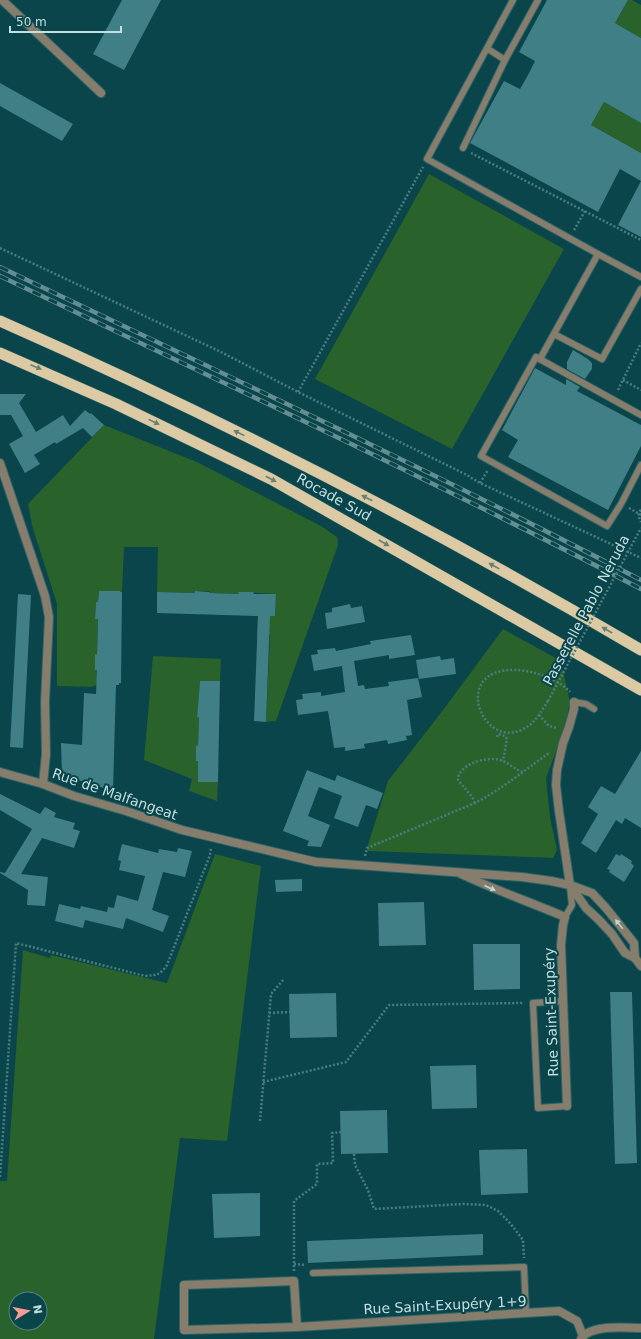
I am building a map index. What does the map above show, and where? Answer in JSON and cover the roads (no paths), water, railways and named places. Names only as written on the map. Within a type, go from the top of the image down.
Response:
[{"type":"highway","name":"Rocade Sud","points":[[0,322],[145,388],[328,477],[495,566],[641,650]]},
{"type":"highway","name":"Rocade Sud","points":[[0,353],[116,404],[271,479],[641,690]]},
{"type":"street","points":[[2,0],[101,93]]},
{"type":"street","name":"Rue de Malfangeat","points":[[0,463],[46,596],[49,617],[45,702],[46,754],[43,784],[74,796],[212,839],[316,862],[544,879],[570,885],[592,893],[606,908],[634,943],[636,958]]},
{"type":"street","points":[[574,702],[574,710],[556,770],[556,786],[570,885],[586,908],[612,934],[625,953],[636,958],[641,966]]},
{"type":"street","points":[[0,772],[43,784]]},
{"type":"street","name":"Rue de Malfangeat","points":[[454,872],[565,917]]},
{"type":"street","name":"Rue Saint-Exupéry","points":[[565,917],[562,925],[561,945],[567,1106]]},
{"type":"street","name":"Rue Saint-Exupéry 1+9","points":[[297,1327],[294,1281],[184,1285],[184,1330],[297,1327],[559,1311],[577,1321],[582,1338]]},
{"type":"street","points":[[582,1338],[593,1330],[641,1328]]},
{"type":"lane","points":[[513,0],[488,49],[427,159],[641,277]]},
{"type":"lane","points":[[463,148],[506,60],[538,0]]},
{"type":"lane","points":[[488,49],[506,60]]},
{"type":"lane","points":[[540,359],[598,254]]},
{"type":"lane","points":[[554,334],[602,359],[641,289]]},
{"type":"lane","points":[[641,415],[536,357],[481,456],[607,526],[621,504],[641,465]]},
{"type":"lane","points":[[574,702],[586,704],[594,709]]},
{"type":"lane","points":[[565,917],[572,905],[570,885]]},
{"type":"lane","points":[[563,1001],[533,1003],[538,1108],[567,1106]]},
{"type":"lane","points":[[314,1273],[524,1268],[526,1313]]},
{"type":"railway","points":[[0,267],[242,382],[482,499],[641,580]]},
{"type":"railway","points":[[0,276],[242,391],[482,508],[641,589]]}]
